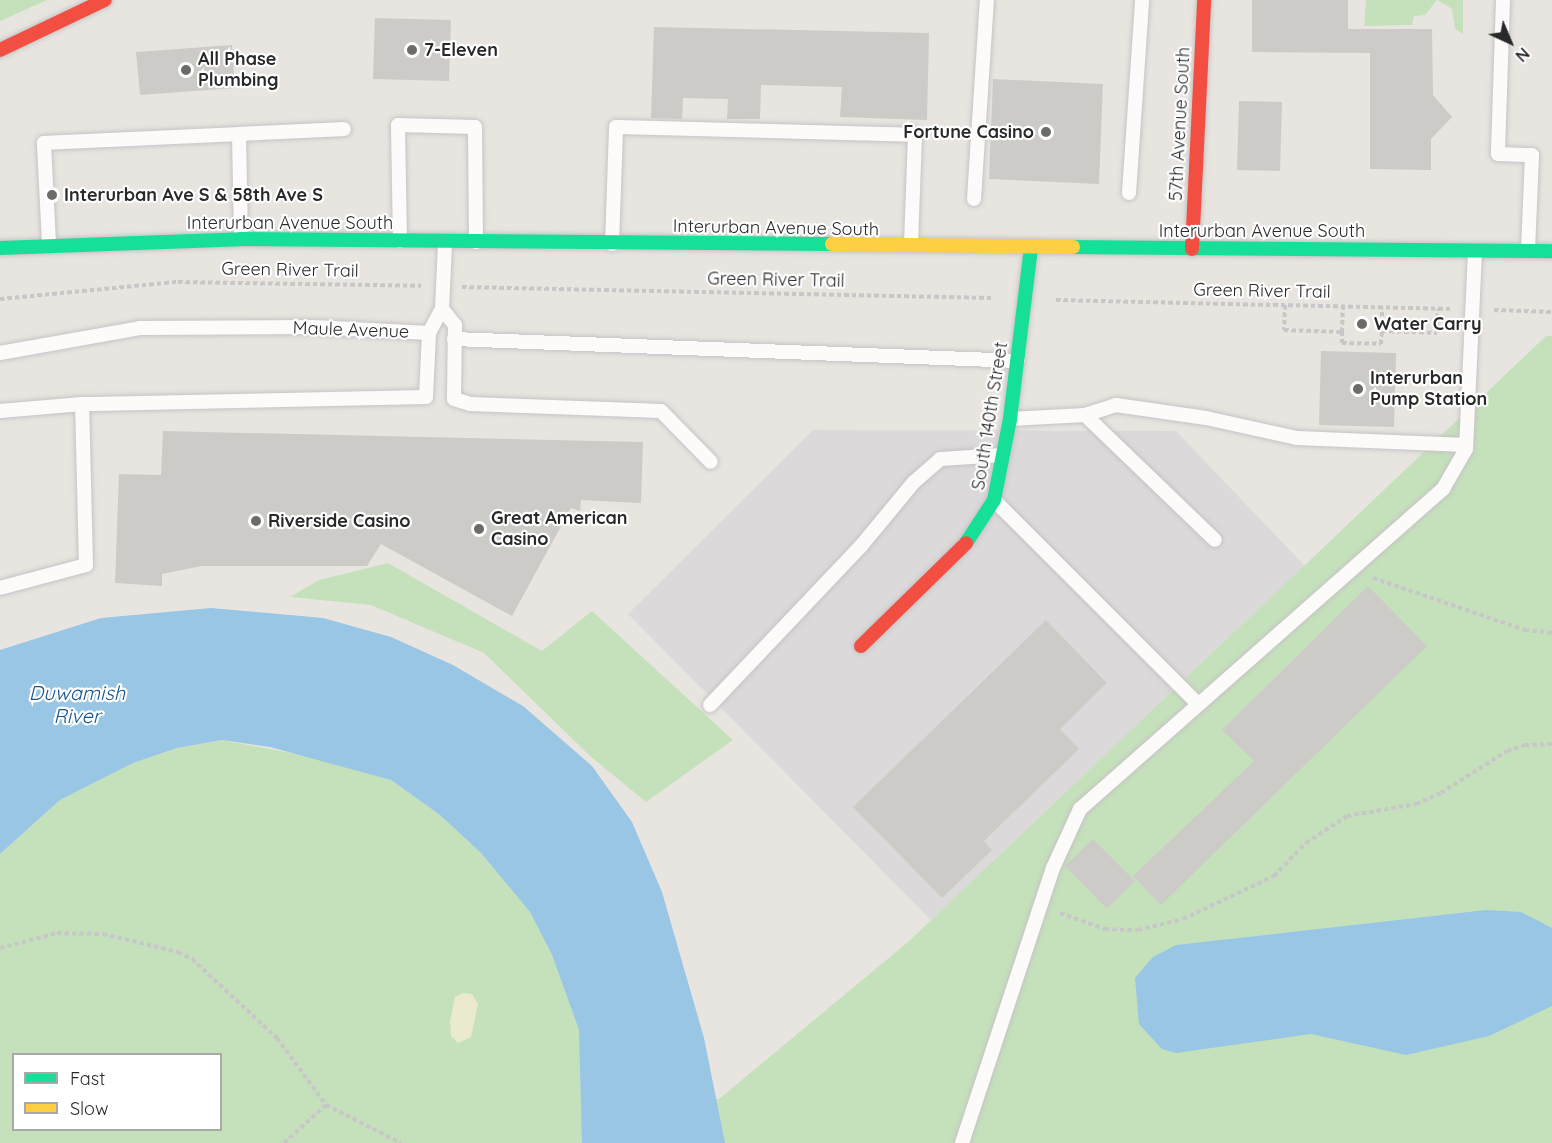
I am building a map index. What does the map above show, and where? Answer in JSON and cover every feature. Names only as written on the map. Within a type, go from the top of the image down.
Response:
[{"type":"main road","points":[[0,50],[105,0]]},
{"type":"main road","name":"57th Avenue South","points":[[1192,249],[1204,0]]},
{"type":"main road","name":"Interurban Avenue South","points":[[0,248],[49,243],[241,239],[911,248],[1552,251]]},
{"type":"main road","name":"South 140th Street","points":[[861,646],[963,548],[994,500],[1011,419],[1031,248]]},
{"type":"lane","points":[[974,198],[987,0]]},
{"type":"lane","points":[[1129,193],[1142,0]]},
{"type":"lane","points":[[1503,0],[1498,154],[1532,155],[1528,251]]},
{"type":"lane","points":[[400,242],[398,125],[475,127],[476,242]]},
{"type":"lane","points":[[612,244],[616,127],[915,135],[911,248]]},
{"type":"lane","points":[[49,243],[44,143],[344,129]]},
{"type":"lane","points":[[239,134],[241,239]]},
{"type":"lane","points":[[429,333],[442,309],[445,242]]},
{"type":"lane","points":[[962,1143],[1041,906],[1080,809],[1443,489],[1466,445],[1475,251]]},
{"type":"lane","points":[[442,309],[454,325],[454,399],[462,403],[661,411],[711,462]]},
{"type":"lane","name":"Maule Avenue","points":[[0,353],[140,328],[313,327],[429,333],[426,397],[82,404],[0,411]]},
{"type":"lane","points":[[454,339],[1018,361]]},
{"type":"lane","points":[[0,588],[86,565],[82,404]]},
{"type":"lane","points":[[1011,419],[1085,415],[1116,405],[1206,418],[1297,438],[1466,445]]},
{"type":"lane","points":[[1085,415],[1215,540]]},
{"type":"lane","points":[[710,705],[861,546],[914,482],[940,459],[1005,455]]},
{"type":"lane","points":[[994,500],[1198,704]]},
{"type":"path","name":"Green River Trail","points":[[0,299],[178,282],[1552,312]]},
{"type":"path","points":[[1285,305],[1284,330],[1342,332]]},
{"type":"path","points":[[1342,307],[1342,343],[1381,344],[1382,308]]},
{"type":"path","points":[[1382,331],[1437,333],[1438,309]]},
{"type":"path","points":[[1351,570],[1426,599],[1525,630],[1552,633]]},
{"type":"path","points":[[1041,906],[1105,928],[1138,930],[1183,919],[1274,876],[1306,843],[1347,816],[1416,804],[1441,793],[1507,751],[1525,745],[1552,744]]},
{"type":"path","points":[[0,948],[57,933],[103,934],[178,952],[192,959],[277,1038],[326,1106],[401,1143]]},
{"type":"path","points":[[284,1143],[326,1106]]},
{"type":"shaded area","points":[[813,430],[1176,431],[1305,566],[931,920],[628,614]]},
{"type":"green space","points":[[0,0],[47,0],[0,21]]},
{"type":"green space","points":[[1366,0],[1437,0],[1425,15],[1414,16],[1412,25],[1364,26]]},
{"type":"green space","points":[[1437,0],[1463,0],[1463,34],[1455,29],[1452,9]]},
{"type":"green space","points":[[1546,336],[1552,336],[1552,1143],[0,1143],[0,854],[60,800],[133,763],[177,748],[222,740],[322,759],[391,780],[440,815],[481,853],[530,912],[552,955],[579,1030],[582,1086],[719,1099],[908,942]]},
{"type":"green space","points":[[388,563],[542,651],[592,611],[733,740],[646,802],[590,756],[484,653],[371,605],[290,597],[319,580]]},
{"type":"sand","points":[[463,993],[472,994],[478,1004],[471,1037],[458,1043],[451,1036],[450,1021],[455,997]]},
{"type":"water","name":"Duwamish River","points":[[211,608],[323,618],[391,637],[453,665],[523,706],[592,766],[632,822],[662,892],[704,1038],[725,1143],[582,1143],[579,1030],[552,955],[530,912],[481,853],[440,815],[391,780],[270,747],[222,740],[177,748],[133,763],[60,800],[0,854],[0,650],[101,618]]},
{"type":"water","points":[[1486,910],[1521,912],[1552,928],[1552,1006],[1489,1036],[1406,1055],[1311,1034],[1176,1053],[1162,1049],[1139,1024],[1135,978],[1153,957],[1176,945]]},
{"type":"building","points":[[1252,0],[1348,0],[1348,29],[1432,29],[1433,95],[1452,117],[1431,139],[1431,170],[1370,169],[1370,53],[1252,52]]},
{"type":"building","name":"7-Eleven","points":[[375,18],[451,20],[449,81],[373,79]]},
{"type":"building","points":[[654,27],[929,33],[927,120],[840,117],[842,87],[761,85],[760,119],[727,119],[728,99],[683,98],[682,119],[651,118]]},
{"type":"building","name":"All Phase Plumbing","points":[[232,45],[235,88],[140,95],[136,52]]},
{"type":"building","name":"Fortune Casino","points":[[993,79],[1103,84],[1099,184],[989,179]]},
{"type":"building","points":[[1239,101],[1282,102],[1280,171],[1237,170]]},
{"type":"building","name":"Interurban Pump Station","points":[[1321,351],[1396,353],[1394,427],[1319,425]]},
{"type":"building","points":[[163,431],[643,442],[641,503],[581,500],[580,511],[571,508],[512,616],[381,544],[367,566],[202,566],[162,574],[162,586],[115,583],[119,474],[161,475]]},
{"type":"building","points":[[1368,586],[1427,646],[1161,905],[1133,876],[1254,761],[1222,730]]},
{"type":"building","points":[[1046,620],[1107,683],[1060,729],[1079,749],[984,841],[992,850],[942,898],[853,807]]},
{"type":"building","points":[[1093,839],[1135,881],[1107,909],[1065,866]]},
{"type":"traffic: fast","points":[[0,248],[241,239],[832,244]]},
{"type":"traffic: fast","points":[[1073,247],[1552,251]]},
{"type":"traffic: fast","points":[[966,543],[994,500],[1010,419],[1031,248]]},
{"type":"traffic: slow","points":[[832,244],[1073,247]]},
{"type":"traffic: jam","points":[[0,50],[105,0]]},
{"type":"traffic: jam","points":[[1192,249],[1204,0]]},
{"type":"traffic: jam","points":[[861,646],[966,543]]},
{"type":"place","name":"7-Eleven","points":[[412,50]]},
{"type":"place","name":"All Phase Plumbing","points":[[186,70]]},
{"type":"place","name":"Fortune Casino","points":[[1046,132]]},
{"type":"place","name":"Interurban Ave S & 58th Ave S","points":[[52,195]]},
{"type":"place","name":"Water Carry","points":[[1362,324]]},
{"type":"place","name":"Interurban Pump Station","points":[[1358,389]]},
{"type":"place","name":"Riverside Casino","points":[[256,521]]},
{"type":"place","name":"Great American Casino","points":[[479,529]]}]
